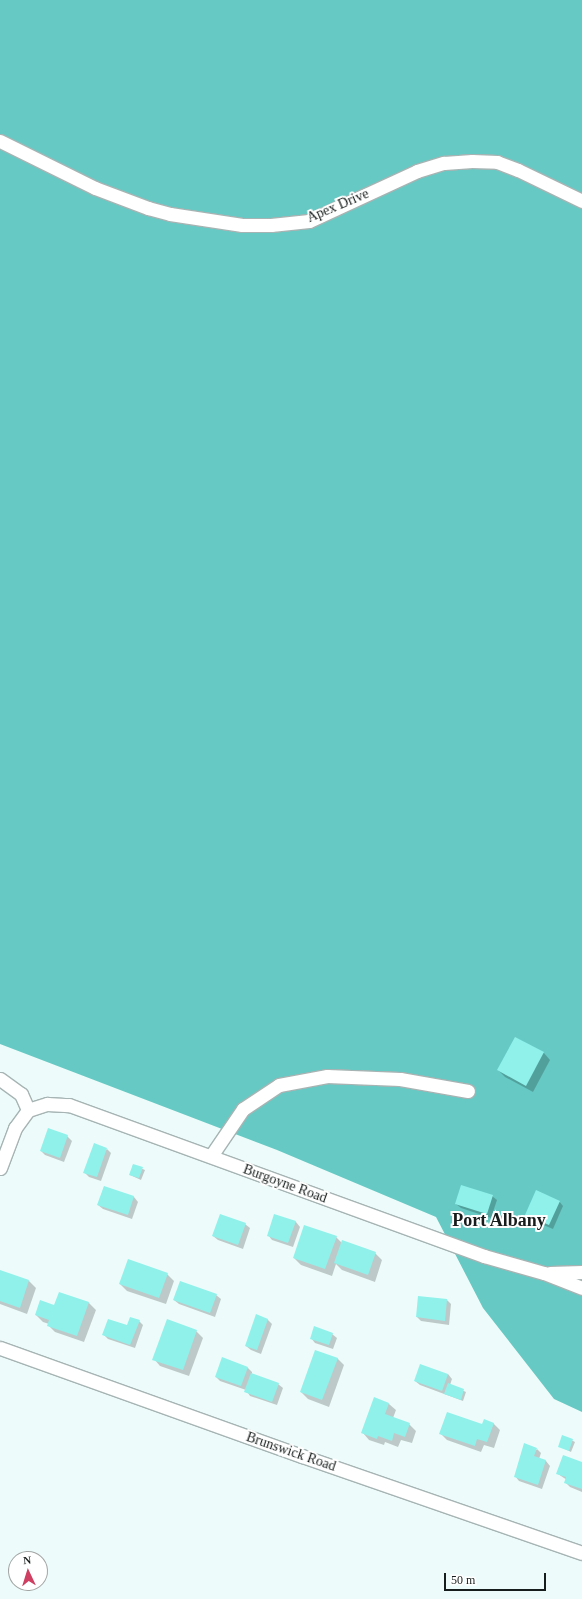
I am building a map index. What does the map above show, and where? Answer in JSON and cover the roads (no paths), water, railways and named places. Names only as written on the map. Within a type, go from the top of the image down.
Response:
[{"type":"street","name":"Apex Drive","points":[[0,141],[95,188],[148,208],[170,214],[242,225],[271,225],[309,221],[417,171],[444,163],[472,161],[497,162],[518,170],[582,201]]},
{"type":"street","points":[[211,1156],[243,1109],[279,1085],[326,1076],[400,1079],[468,1092]]},
{"type":"street","points":[[0,1079],[21,1094],[28,1110],[15,1128],[0,1168]]},
{"type":"street","name":"Burgoyne Road","points":[[28,1110],[47,1104],[69,1105],[484,1256],[544,1273],[582,1288]]},
{"type":"street","points":[[544,1273],[582,1272]]},
{"type":"street","name":"Brunswick Road","points":[[0,1348],[302,1456],[582,1553]]},
{"type":"district","name":"Port Albany","points":[[499,1220]]}]
